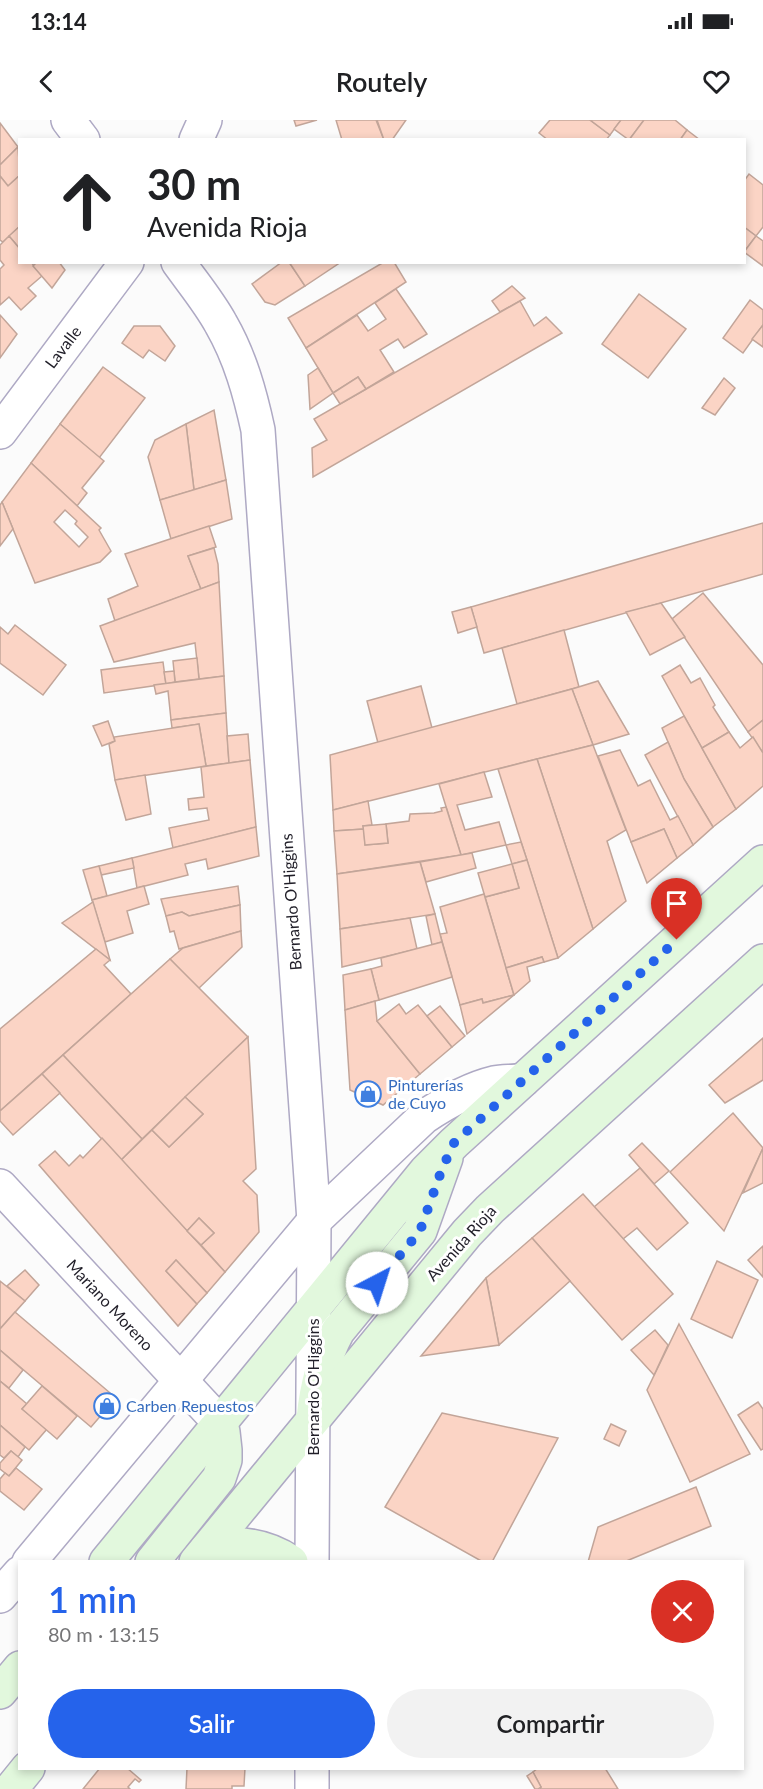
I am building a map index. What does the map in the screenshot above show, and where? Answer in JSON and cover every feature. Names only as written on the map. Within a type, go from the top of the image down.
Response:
[{"type":"main road","points":[[108,1560],[426,1171],[763,862]]},
{"type":"main road","name":"Avenida Rioja","points":[[202,1555],[459,1241],[490,1209],[763,962]]},
{"type":"main road","points":[[313,1419],[322,1366],[338,1331],[420,1231],[442,1169],[454,1143]]},
{"type":"main road","points":[[154,1560],[219,1478],[225,1460],[223,1431],[220,1423]]},
{"type":"main road","points":[[202,1555],[223,1545],[248,1545],[272,1551],[288,1560]]},
{"type":"main road","points":[[0,1692],[18,1670]]},
{"type":"main road","points":[[11,1789],[26,1770]]},
{"type":"street","points":[[68,120],[82,138]]},
{"type":"street","points":[[197,138],[205,120]]},
{"type":"street","name":"Lavalle","points":[[0,432],[126,264]]},
{"type":"street","name":"Bernardo O'Higgins","points":[[179,264],[209,305],[234,348],[244,375],[258,430],[314,1221],[312,1560]]},
{"type":"street","points":[[31,1560],[314,1221],[424,1117],[458,1097],[481,1087],[494,1083],[523,1080]]},
{"type":"street","name":"Mariano Moreno","points":[[0,1186],[220,1423]]},
{"type":"street","points":[[0,1596],[18,1575]]},
{"type":"street","points":[[312,1770],[312,1789]]},
{"type":"building","points":[[294,120],[317,120],[296,126]]},
{"type":"building","points":[[336,120],[376,120],[383,138],[341,138]]},
{"type":"building","points":[[377,120],[406,120],[393,138],[383,138]]},
{"type":"building","points":[[550,120],[590,120],[610,135],[608,138],[545,138],[539,133]]},
{"type":"building","points":[[590,120],[621,120],[610,135]]},
{"type":"building","points":[[621,120],[644,120],[630,138],[626,138],[614,129]]},
{"type":"building","points":[[644,120],[675,120],[687,130],[681,138],[630,138]]},
{"type":"building","points":[[0,123],[18,147],[0,165]]},
{"type":"building","points":[[687,130],[697,138],[681,138]]},
{"type":"building","points":[[18,147],[18,177],[8,186],[0,176],[0,165]]},
{"type":"building","points":[[749,174],[763,185],[763,227],[756,236],[746,228],[746,178]]},
{"type":"building","points":[[0,176],[8,186],[18,177],[18,228],[3,242],[0,240]]},
{"type":"building","points":[[18,228],[18,247],[9,236]]},
{"type":"building","points":[[746,228],[756,236],[746,249]]},
{"type":"building","points":[[9,236],[18,247],[18,264],[33,264],[42,276],[28,288],[36,296],[21,310],[9,297],[0,305],[0,269],[4,265],[0,260],[0,245]]},
{"type":"building","points":[[756,236],[763,241],[763,266],[746,253],[746,249]]},
{"type":"building","points":[[35,264],[60,264],[65,270],[52,288],[33,266]]},
{"type":"building","points":[[279,264],[290,264],[305,286],[275,305],[265,302],[252,284]]},
{"type":"building","points":[[290,264],[338,264],[305,286]]},
{"type":"building","points":[[381,264],[395,264],[406,282],[306,348],[288,318]]},
{"type":"building","points":[[512,286],[525,298],[500,312],[492,301]]},
{"type":"building","points":[[396,289],[427,334],[404,348],[398,339],[380,350],[394,372],[366,389],[358,377],[333,393],[306,348],[357,315],[368,331],[386,319],[375,303]]},
{"type":"building","points":[[639,294],[686,329],[648,378],[602,344]]},
{"type":"building","points":[[750,300],[763,310],[763,325],[743,353],[723,338]]},
{"type":"building","points":[[520,301],[534,326],[546,317],[562,333],[313,477],[312,448],[327,440],[314,419]]},
{"type":"building","points":[[0,315],[17,334],[0,358]]},
{"type":"building","points":[[763,325],[763,347],[752,339]]},
{"type":"building","points":[[134,326],[160,326],[175,346],[165,361],[149,350],[143,358],[122,343]]},
{"type":"building","points":[[103,367],[145,398],[99,458],[60,424]]},
{"type":"building","points":[[318,368],[333,393],[310,409],[308,375]]},
{"type":"building","points":[[358,377],[366,389],[340,404],[333,393]]},
{"type":"building","points":[[724,378],[735,388],[715,415],[702,408]]},
{"type":"building","points":[[214,410],[226,480],[194,490],[186,424]]},
{"type":"building","points":[[60,424],[104,461],[82,488],[87,493],[77,506],[31,463]]},
{"type":"building","points":[[186,424],[194,490],[160,500],[148,457],[155,440]]},
{"type":"building","points":[[31,463],[101,528],[99,530],[111,551],[100,562],[35,583],[2,502]],"holes":[[[65,510],[77,521],[75,524],[88,537],[79,547],[54,522]]]},
{"type":"building","points":[[226,480],[232,519],[171,539],[160,500]]},
{"type":"building","points":[[2,502],[13,529],[0,546],[0,505]]},
{"type":"building","points":[[763,523],[763,574],[484,653],[471,607]]},
{"type":"building","points":[[209,526],[216,547],[188,556],[201,589],[115,621],[108,599],[138,586],[125,554]]},
{"type":"building","points":[[214,548],[219,582],[201,589],[188,556]]},
{"type":"building","points":[[219,582],[224,676],[199,679],[195,643],[114,662],[100,626]]},
{"type":"building","points":[[703,593],[763,665],[763,720],[748,732],[672,619]]},
{"type":"building","points":[[661,603],[685,637],[650,655],[626,612]]},
{"type":"building","points":[[471,607],[477,627],[458,633],[452,612]]},
{"type":"building","points":[[15,625],[66,665],[43,695],[0,663],[0,627],[8,634]]},
{"type":"building","points":[[564,630],[579,687],[517,704],[502,648]]},
{"type":"building","points":[[197,658],[199,679],[175,682],[173,661]]},
{"type":"building","points":[[163,662],[166,684],[104,693],[101,670]]},
{"type":"building","points":[[680,665],[691,683],[700,678],[715,705],[713,707],[729,732],[702,748],[662,676]]},
{"type":"building","points":[[174,671],[175,682],[166,684],[164,672]]},
{"type":"building","points":[[224,676],[226,713],[171,720],[168,691],[156,694],[154,685]]},
{"type":"building","points":[[598,681],[629,734],[593,745],[572,689]]},
{"type":"building","points":[[421,686],[432,728],[378,743],[367,701]]},
{"type":"building","points":[[572,689],[593,745],[333,810],[330,755]]},
{"type":"building","points":[[226,713],[229,763],[206,766],[199,724],[172,728],[171,720]]},
{"type":"building","points":[[684,716],[736,809],[713,827],[684,779],[662,728]]},
{"type":"building","points":[[763,720],[763,753],[748,732]]},
{"type":"building","points":[[108,721],[115,741],[102,746],[93,726]]},
{"type":"building","points":[[199,724],[206,766],[115,780],[109,744],[115,741],[114,737]]},
{"type":"building","points":[[729,732],[740,748],[753,737],[763,753],[763,786],[736,809],[702,748]]},
{"type":"building","points":[[248,734],[250,760],[229,763],[227,736]]},
{"type":"building","points":[[668,742],[684,779],[713,827],[693,845],[645,755]]},
{"type":"building","points":[[593,745],[626,830],[607,841],[626,901],[593,929],[537,759]]},
{"type":"building","points":[[620,750],[638,786],[650,780],[670,820],[678,816],[693,845],[677,858],[664,829],[631,842],[598,756]]},
{"type":"building","points":[[537,759],[593,929],[558,958],[498,769]]},
{"type":"building","points":[[250,760],[256,827],[173,848],[169,828],[209,820],[207,808],[189,810],[188,799],[204,797],[201,767]]},
{"type":"building","points":[[484,772],[492,797],[457,805],[465,830],[499,822],[506,845],[461,855],[439,784]]},
{"type":"building","points":[[145,775],[151,814],[126,820],[115,780]]},
{"type":"building","points":[[368,801],[372,825],[363,826],[364,829],[334,831],[333,810]]},
{"type":"building","points":[[446,807],[461,855],[337,874],[334,831],[364,829],[365,845],[388,843],[386,824],[409,821],[410,814],[434,813]]},
{"type":"building","points":[[386,824],[388,843],[365,845],[363,826]]},
{"type":"building","points":[[256,827],[259,856],[208,869],[206,859],[185,864],[188,875],[137,888],[132,858]]},
{"type":"building","points":[[664,829],[677,858],[647,883],[631,842]]},
{"type":"building","points":[[521,842],[527,860],[512,864],[506,845]]},
{"type":"building","points":[[472,853],[476,868],[426,882],[420,862]]},
{"type":"building","points":[[132,858],[134,868],[101,875],[99,866]]},
{"type":"building","points":[[527,860],[558,958],[544,962],[542,957],[506,968],[485,897],[519,888],[512,864]]},
{"type":"building","points":[[420,862],[435,914],[340,929],[337,874]]},
{"type":"building","points":[[512,864],[519,888],[485,897],[478,873]]},
{"type":"building","points":[[99,866],[107,896],[92,900],[83,870]]},
{"type":"building","points":[[144,886],[149,904],[127,911],[133,933],[105,942],[92,900]]},
{"type":"building","points":[[238,886],[240,905],[189,916],[182,912],[166,916],[161,899]]},
{"type":"building","points":[[484,894],[514,995],[483,1003],[482,999],[460,1005],[440,934],[447,933],[440,907]]},
{"type":"building","points":[[93,902],[105,942],[110,960],[62,923]]},
{"type":"building","points":[[240,905],[241,931],[179,949],[174,931],[170,932],[166,916],[182,912],[189,916]]},
{"type":"building","points":[[435,914],[442,942],[432,945],[426,916]]},
{"type":"building","points":[[410,918],[417,949],[342,967],[340,929]]},
{"type":"building","points":[[241,931],[242,947],[198,989],[170,959],[183,948]]},
{"type":"building","points":[[442,942],[452,977],[379,1000],[371,969],[382,966],[381,958]]},
{"type":"building","points":[[96,949],[110,960],[104,965],[131,994],[0,1111],[0,1029]]},
{"type":"building","points":[[542,957],[544,962],[527,967],[530,981],[514,995],[506,968]]},
{"type":"building","points":[[170,959],[248,1037],[142,1139],[63,1055]]},
{"type":"building","points":[[371,969],[379,1000],[345,1010],[343,975]]},
{"type":"building","points":[[514,995],[467,1034],[460,1005],[482,999],[483,1003]]},
{"type":"building","points":[[375,1001],[377,1021],[420,1074],[383,1105],[350,1090],[345,1010]]},
{"type":"building","points":[[399,1004],[406,1014],[418,1005],[452,1047],[420,1074],[377,1021]]},
{"type":"building","points":[[440,1006],[465,1036],[452,1047],[427,1016]]},
{"type":"building","points":[[248,1037],[256,1169],[243,1181],[257,1195],[259,1232],[225,1272],[201,1245],[214,1233],[199,1218],[187,1231],[121,1160],[152,1130],[169,1147],[203,1114],[185,1097]]},
{"type":"building","points":[[763,1038],[763,1080],[725,1103],[709,1085]]},
{"type":"building","points":[[63,1055],[142,1139],[121,1160],[42,1074]]},
{"type":"building","points":[[42,1074],[60,1093],[13,1135],[0,1121],[0,1111]]},
{"type":"building","points":[[185,1097],[203,1114],[169,1147],[152,1130]]},
{"type":"building","points":[[733,1113],[763,1148],[724,1231],[670,1172]]},
{"type":"building","points":[[102,1138],[225,1272],[207,1293],[176,1260],[166,1271],[197,1304],[178,1326],[39,1165],[55,1151],[69,1166],[80,1155],[83,1158]]},
{"type":"building","points":[[642,1143],[669,1171],[654,1184],[629,1155]]},
{"type":"building","points":[[763,1148],[763,1183],[743,1193]]},
{"type":"building","points":[[640,1168],[688,1223],[657,1250],[637,1228],[623,1239],[594,1207]]},
{"type":"building","points":[[583,1194],[673,1294],[622,1340],[532,1238]]},
{"type":"building","points":[[199,1218],[214,1233],[201,1245],[187,1231]]},
{"type":"building","points":[[532,1238],[570,1281],[499,1345],[486,1278]]},
{"type":"building","points":[[763,1246],[763,1277],[748,1260]]},
{"type":"building","points":[[176,1260],[207,1293],[197,1304],[166,1271]]},
{"type":"building","points":[[717,1261],[758,1280],[732,1338],[691,1319]]},
{"type":"building","points":[[25,1270],[39,1285],[25,1301],[7,1286]]},
{"type":"building","points":[[486,1278],[499,1345],[421,1356]]},
{"type":"building","points":[[0,1281],[25,1301],[0,1329]]},
{"type":"building","points":[[15,1312],[116,1398],[91,1427],[0,1350],[0,1329]]},
{"type":"building","points":[[679,1324],[750,1454],[690,1482],[647,1390]]},
{"type":"building","points":[[655,1330],[668,1345],[654,1375],[631,1350]]},
{"type":"building","points":[[0,1350],[23,1370],[9,1388],[0,1381]]},
{"type":"building","points":[[0,1381],[27,1404],[22,1409],[47,1429],[29,1450],[0,1425]]},
{"type":"building","points":[[42,1386],[77,1416],[57,1439],[22,1409]]},
{"type":"building","points":[[758,1402],[763,1409],[763,1449],[761,1450],[738,1415]]},
{"type":"building","points":[[442,1413],[558,1438],[493,1560],[479,1560],[385,1507]]},
{"type":"building","points":[[611,1424],[626,1431],[619,1446],[604,1439]]},
{"type":"building","points":[[0,1425],[25,1447],[18,1457],[11,1451],[4,1458],[0,1455]]},
{"type":"building","points":[[11,1451],[22,1460],[9,1476],[0,1469],[0,1463]]},
{"type":"building","points":[[16,1468],[42,1489],[24,1510],[0,1491],[0,1479],[5,1473],[9,1476]]},
{"type":"building","points":[[696,1487],[711,1526],[629,1560],[589,1560],[598,1527]]},
{"type":"building","points":[[98,1770],[129,1770],[141,1780],[139,1782],[135,1779],[128,1787],[130,1789],[83,1789]]},
{"type":"building","points":[[187,1770],[245,1770],[244,1786],[232,1786],[232,1789],[186,1789]]},
{"type":"building","points":[[536,1770],[606,1770],[618,1789],[540,1789],[533,1772]]},
{"type":"building","points":[[533,1772],[541,1787],[538,1789],[535,1789],[527,1776]]},
{"type":"place","name":"Pinturerías de Cuyo","points":[[368,1094]]},
{"type":"place","name":"Carben Repuestos","points":[[107,1406]]},
{"type":"route","points":[[377,1283],[420,1231],[437,1180],[454,1143],[677,940]]}]
